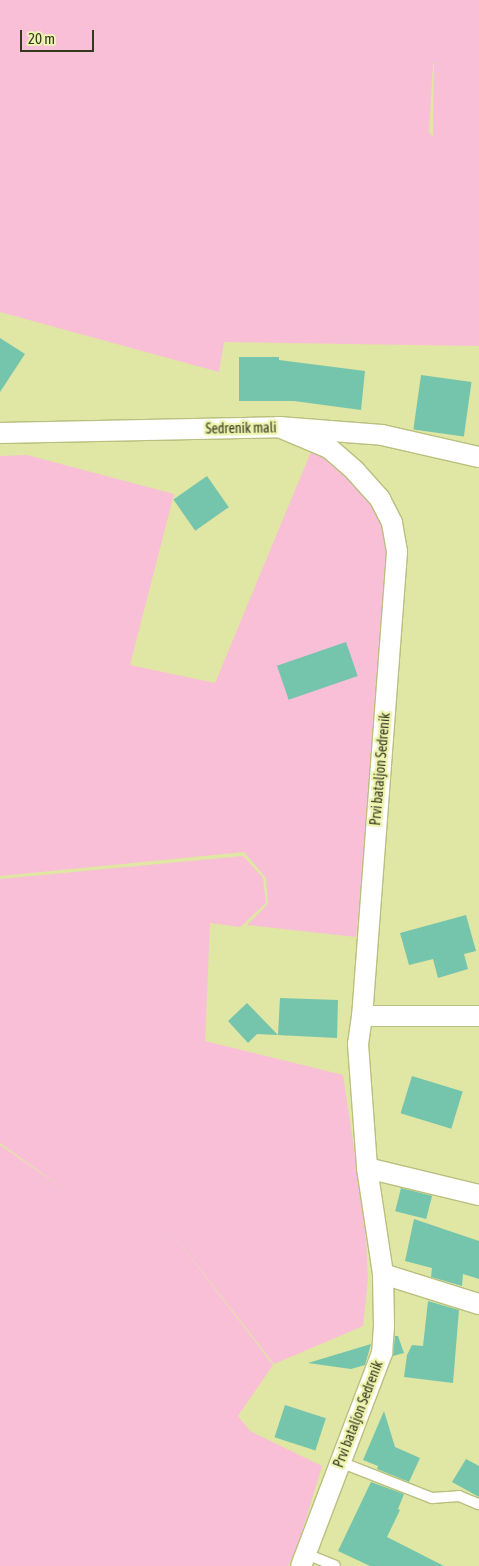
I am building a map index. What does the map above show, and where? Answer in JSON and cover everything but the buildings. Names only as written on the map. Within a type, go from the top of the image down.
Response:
[{"type":"street","name":"Sedrenik mali","points":[[0,433],[278,427],[382,435],[479,457]]},
{"type":"street","name":"Prvi bataljon Sedrenik","points":[[278,427],[329,448],[355,472],[380,499],[392,523],[397,552],[362,1016],[358,1044],[367,1168],[383,1274],[384,1326],[382,1353],[303,1560]]},
{"type":"street","points":[[362,1016],[479,1016]]},
{"type":"street","points":[[367,1168],[479,1196]]},
{"type":"street","points":[[383,1274],[479,1304]]},
{"type":"lane","points":[[340,1462],[432,1498],[459,1496],[478,1504]]},
{"type":"lane","points":[[303,1560],[335,1566]]},
{"type":"shaded area","points":[[0,0],[479,0],[479,346],[224,342],[219,372],[0,312]],"holes":[[[434,63],[433,136],[429,133]]]},
{"type":"shaded area","points":[[313,447],[336,465],[361,491],[385,527],[390,584],[356,937],[247,925],[268,904],[266,878],[244,852],[0,876],[0,456],[27,455],[174,494],[130,665],[215,683]]},
{"type":"shaded area","points":[[243,856],[263,878],[266,903],[240,927],[210,923],[205,1041],[343,1075],[365,1221],[368,1279],[363,1326],[274,1364],[159,1216],[273,1365],[238,1416],[250,1431],[322,1466],[299,1542],[288,1566],[0,1566],[0,1145],[68,1192],[0,1143],[0,879]]}]
